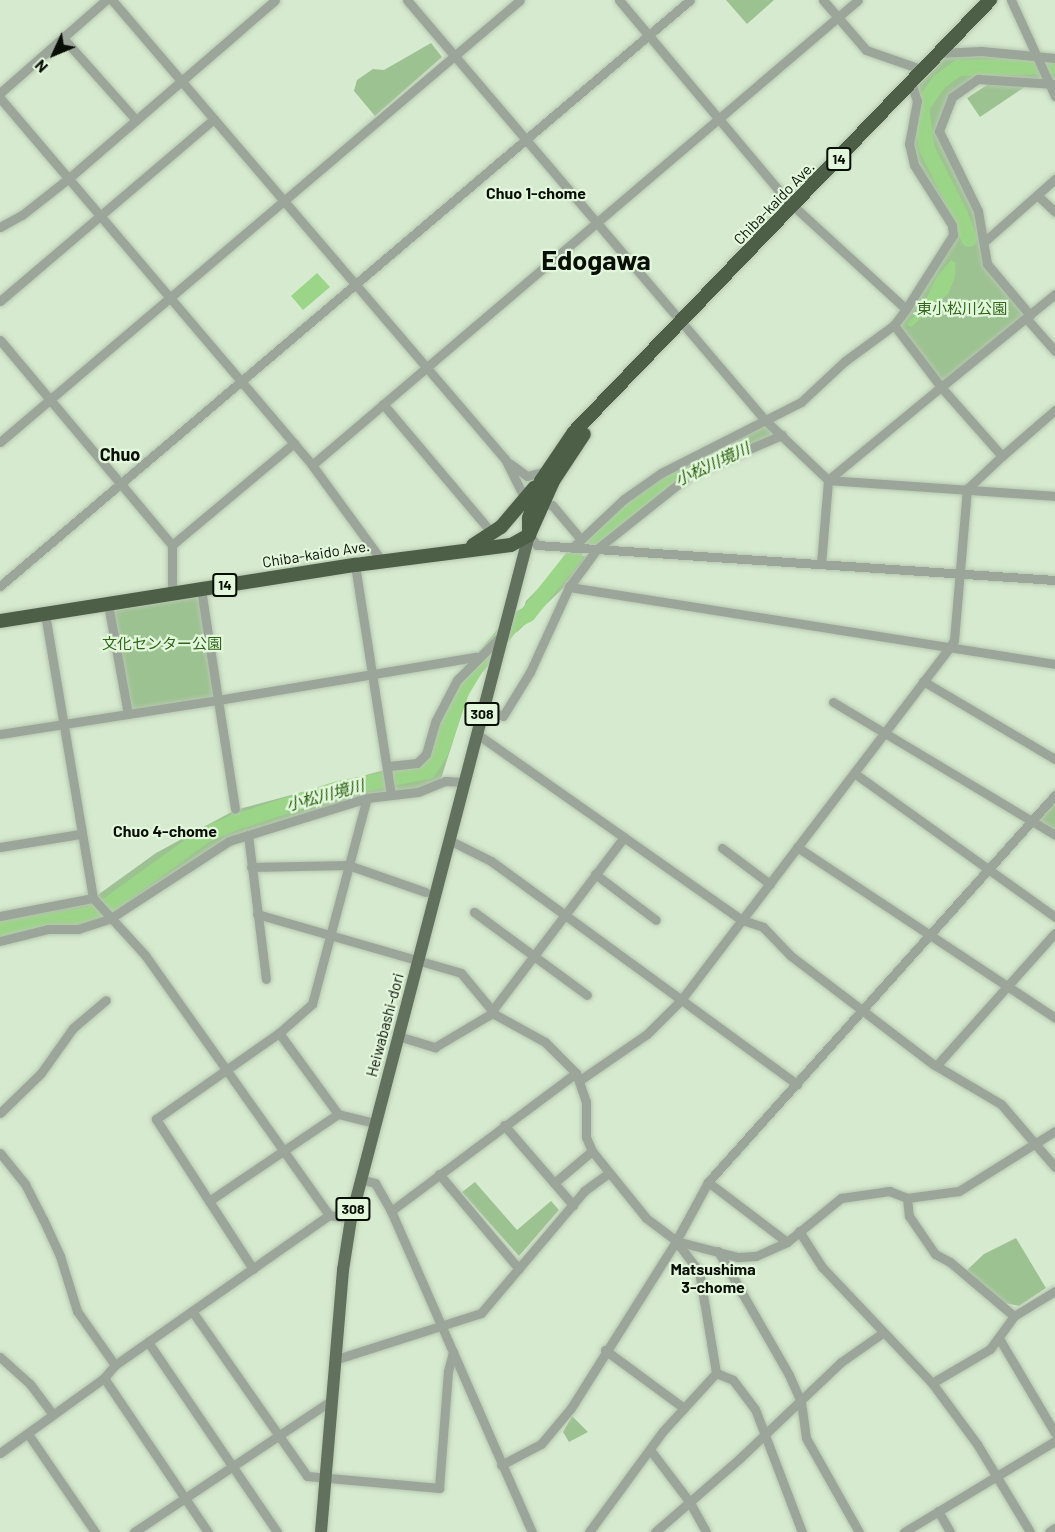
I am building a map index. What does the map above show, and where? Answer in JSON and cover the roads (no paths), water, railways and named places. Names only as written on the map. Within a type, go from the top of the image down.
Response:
[{"type":"highway","name":"Chiba-kaido Ave.","points":[[529,535],[529,518],[547,471],[574,432],[607,403],[990,0]]},
{"type":"highway","name":"Chiba-kaido Ave.","points":[[0,621],[355,564],[511,544],[529,535],[564,463],[607,403]]},
{"type":"highway","points":[[450,551],[493,534],[526,499],[547,471]]},
{"type":"main road","name":"Heiwabashi-dori","points":[[321,1532],[343,1270],[351,1219],[374,1123],[529,535]]},
{"type":"street","points":[[0,93],[106,0]]},
{"type":"street","points":[[112,0],[505,459],[527,476],[538,476],[547,471]]},
{"type":"street","points":[[0,227],[22,215],[69,178],[275,0]]},
{"type":"street","points":[[407,0],[765,420],[828,480],[1055,496]]},
{"type":"street","points":[[0,442],[520,0]]},
{"type":"street","points":[[619,0],[794,207],[906,309]]},
{"type":"street","points":[[1,585],[690,0]]},
{"type":"street","points":[[823,0],[866,50],[923,70]]},
{"type":"street","points":[[312,465],[858,0]]},
{"type":"street","points":[[1011,0],[1055,96]]},
{"type":"street","points":[[63,38],[136,120]]},
{"type":"street","points":[[939,54],[981,51],[1055,58]]},
{"type":"street","points":[[1050,82],[978,79],[957,93],[945,112],[939,131],[943,144],[978,211],[985,241],[987,264],[1055,351]]},
{"type":"street","points":[[573,548],[579,537],[661,473],[801,402],[845,362],[894,325],[906,309],[953,235],[952,225],[914,165],[909,144],[917,101],[911,83]]},
{"type":"street","points":[[0,98],[294,443],[382,561]]},
{"type":"street","points":[[0,301],[214,119]]},
{"type":"street","points":[[985,241],[1055,179]]},
{"type":"street","points":[[1037,195],[1055,212]]},
{"type":"street","points":[[821,564],[828,480],[1055,294]]},
{"type":"street","points":[[894,325],[941,387],[1002,456]]},
{"type":"street","points":[[0,340],[172,545],[172,594]]},
{"type":"street","points":[[383,405],[493,534]]},
{"type":"street","points":[[391,1211],[504,1125],[647,1034],[681,1000],[950,647],[954,640],[967,489],[1055,410]]},
{"type":"street","points":[[483,709],[503,717],[530,672],[569,587],[597,549],[691,474],[782,435]]},
{"type":"street","points":[[172,545],[294,443]]},
{"type":"street","points":[[505,459],[526,499],[529,518]]},
{"type":"street","points":[[543,503],[552,505],[579,537]]},
{"type":"street","points":[[529,535],[537,545],[1055,580]]},
{"type":"street","points":[[355,564],[391,791]]},
{"type":"street","points":[[569,587],[1055,664]]},
{"type":"street","points":[[201,589],[235,809]]},
{"type":"street","points":[[108,604],[128,714]]},
{"type":"street","points":[[45,614],[80,834],[95,901],[145,955],[228,1068],[329,1215],[351,1219]]},
{"type":"street","points":[[389,768],[417,763],[426,754],[436,720],[457,680],[476,657],[502,634]]},
{"type":"street","points":[[0,734],[476,657]]},
{"type":"street","points":[[923,681],[1055,759]]},
{"type":"street","points":[[833,702],[1055,835]]},
{"type":"street","points":[[477,734],[742,920],[763,927],[791,956],[936,1066],[1001,1104],[1032,1143],[1055,1167]]},
{"type":"street","points":[[854,773],[986,870],[1055,917]]},
{"type":"street","points":[[0,941],[48,930],[78,929],[108,915],[203,855],[248,835],[391,791],[418,792],[445,781],[464,782]]},
{"type":"street","points":[[501,1465],[547,1438],[676,1241],[708,1182],[1055,795]]},
{"type":"street","points":[[253,1269],[156,1119],[279,1033],[312,1004],[367,798]]},
{"type":"street","points":[[0,847],[80,834]]},
{"type":"street","points":[[248,835],[266,979]]},
{"type":"street","points":[[398,1036],[435,1047],[462,1034],[493,1011],[624,837]]},
{"type":"street","points":[[449,840],[491,861],[797,1084]]},
{"type":"street","points":[[797,847],[1055,1018]]},
{"type":"street","points":[[722,848],[770,884]]},
{"type":"street","points":[[252,867],[348,865],[425,892]]},
{"type":"street","points":[[595,874],[657,920]]},
{"type":"street","points":[[0,916],[95,901]]},
{"type":"street","points":[[474,912],[587,995]]},
{"type":"street","points":[[257,914],[460,973],[507,1024],[545,1042],[578,1077],[586,1107],[586,1137],[592,1151],[607,1174],[646,1218],[676,1241],[699,1271],[710,1355],[716,1373],[733,1380],[755,1409],[802,1532]]},
{"type":"street","points":[[936,1066],[1055,933]]},
{"type":"street","points":[[0,1113],[41,1073],[73,1029],[106,1000]]},
{"type":"street","points":[[279,1033],[338,1114],[374,1123]]},
{"type":"street","points":[[209,1201],[338,1114]]},
{"type":"street","points":[[504,1125],[573,1205]]},
{"type":"street","points":[[676,1241],[738,1257],[756,1256],[787,1242],[841,1198],[889,1191],[907,1198],[959,1191],[1032,1143],[1055,1131]]},
{"type":"street","points":[[554,1183],[592,1151]]},
{"type":"street","points":[[0,1153],[25,1184],[43,1219],[60,1256],[77,1311],[115,1365]]},
{"type":"street","points":[[439,1174],[519,1269]]},
{"type":"street","points":[[337,1359],[482,1313],[573,1205],[607,1174]]},
{"type":"street","points":[[360,1179],[375,1183],[391,1211],[532,1532]]},
{"type":"street","points":[[708,1182],[787,1242]]},
{"type":"street","points":[[907,1198],[909,1216],[935,1254],[951,1262],[1014,1316]]},
{"type":"street","points":[[0,1453],[104,1378],[115,1365],[329,1215]]},
{"type":"street","points":[[799,1231],[822,1268],[881,1334],[932,1383],[977,1444],[1030,1532]]},
{"type":"street","points":[[718,1251],[801,1402],[806,1438],[859,1532]]},
{"type":"street","points":[[932,1383],[999,1340],[1014,1316],[1055,1291]]},
{"type":"street","points":[[192,1311],[306,1476],[439,1488],[448,1371],[453,1352]]},
{"type":"street","points":[[655,1532],[765,1435],[841,1362],[881,1334]]},
{"type":"street","points":[[999,1340],[1055,1433]]},
{"type":"street","points":[[148,1342],[277,1532]]},
{"type":"street","points":[[605,1350],[684,1408]]},
{"type":"street","points":[[0,1357],[30,1384],[53,1414]]},
{"type":"street","points":[[589,1532],[684,1408],[716,1373]]},
{"type":"street","points":[[104,1378],[208,1532]]},
{"type":"street","points":[[134,1532],[277,1433],[332,1400]]},
{"type":"street","points":[[28,1434],[95,1532]]},
{"type":"street","points":[[904,1532],[1055,1441]]},
{"type":"street","points":[[651,1451],[689,1501],[706,1532]]},
{"type":"street","points":[[938,1511],[950,1532]]},
{"type":"street","points":[[1049,1532],[1055,1528]]},
{"type":"waterway","name":"小松川境川","points":[[969,239],[960,214],[927,149],[921,107],[939,82],[958,68],[1055,66]]},
{"type":"waterway","name":"小松川境川","points":[[588,541],[678,479]]},
{"type":"waterway","name":"小松川境川","points":[[0,930],[97,913],[207,834],[233,823],[338,789],[428,771],[440,753],[461,692],[474,670],[515,621],[528,614],[575,555]]},
{"type":"district","name":"Chuo 1-chome","points":[[536,193]]},
{"type":"district","name":"Edogawa","points":[[596,260]]},
{"type":"district","name":"Chuo","points":[[120,454]]},
{"type":"district","name":"Chuo 4-chome","points":[[165,831]]},
{"type":"district","name":"Matsushima 3-chome","points":[[713,1278]]},
{"type":"park label","name":"東小松川公園","points":[[962,309]]},
{"type":"park label","name":"文化センター公園","points":[[162,644]]}]
